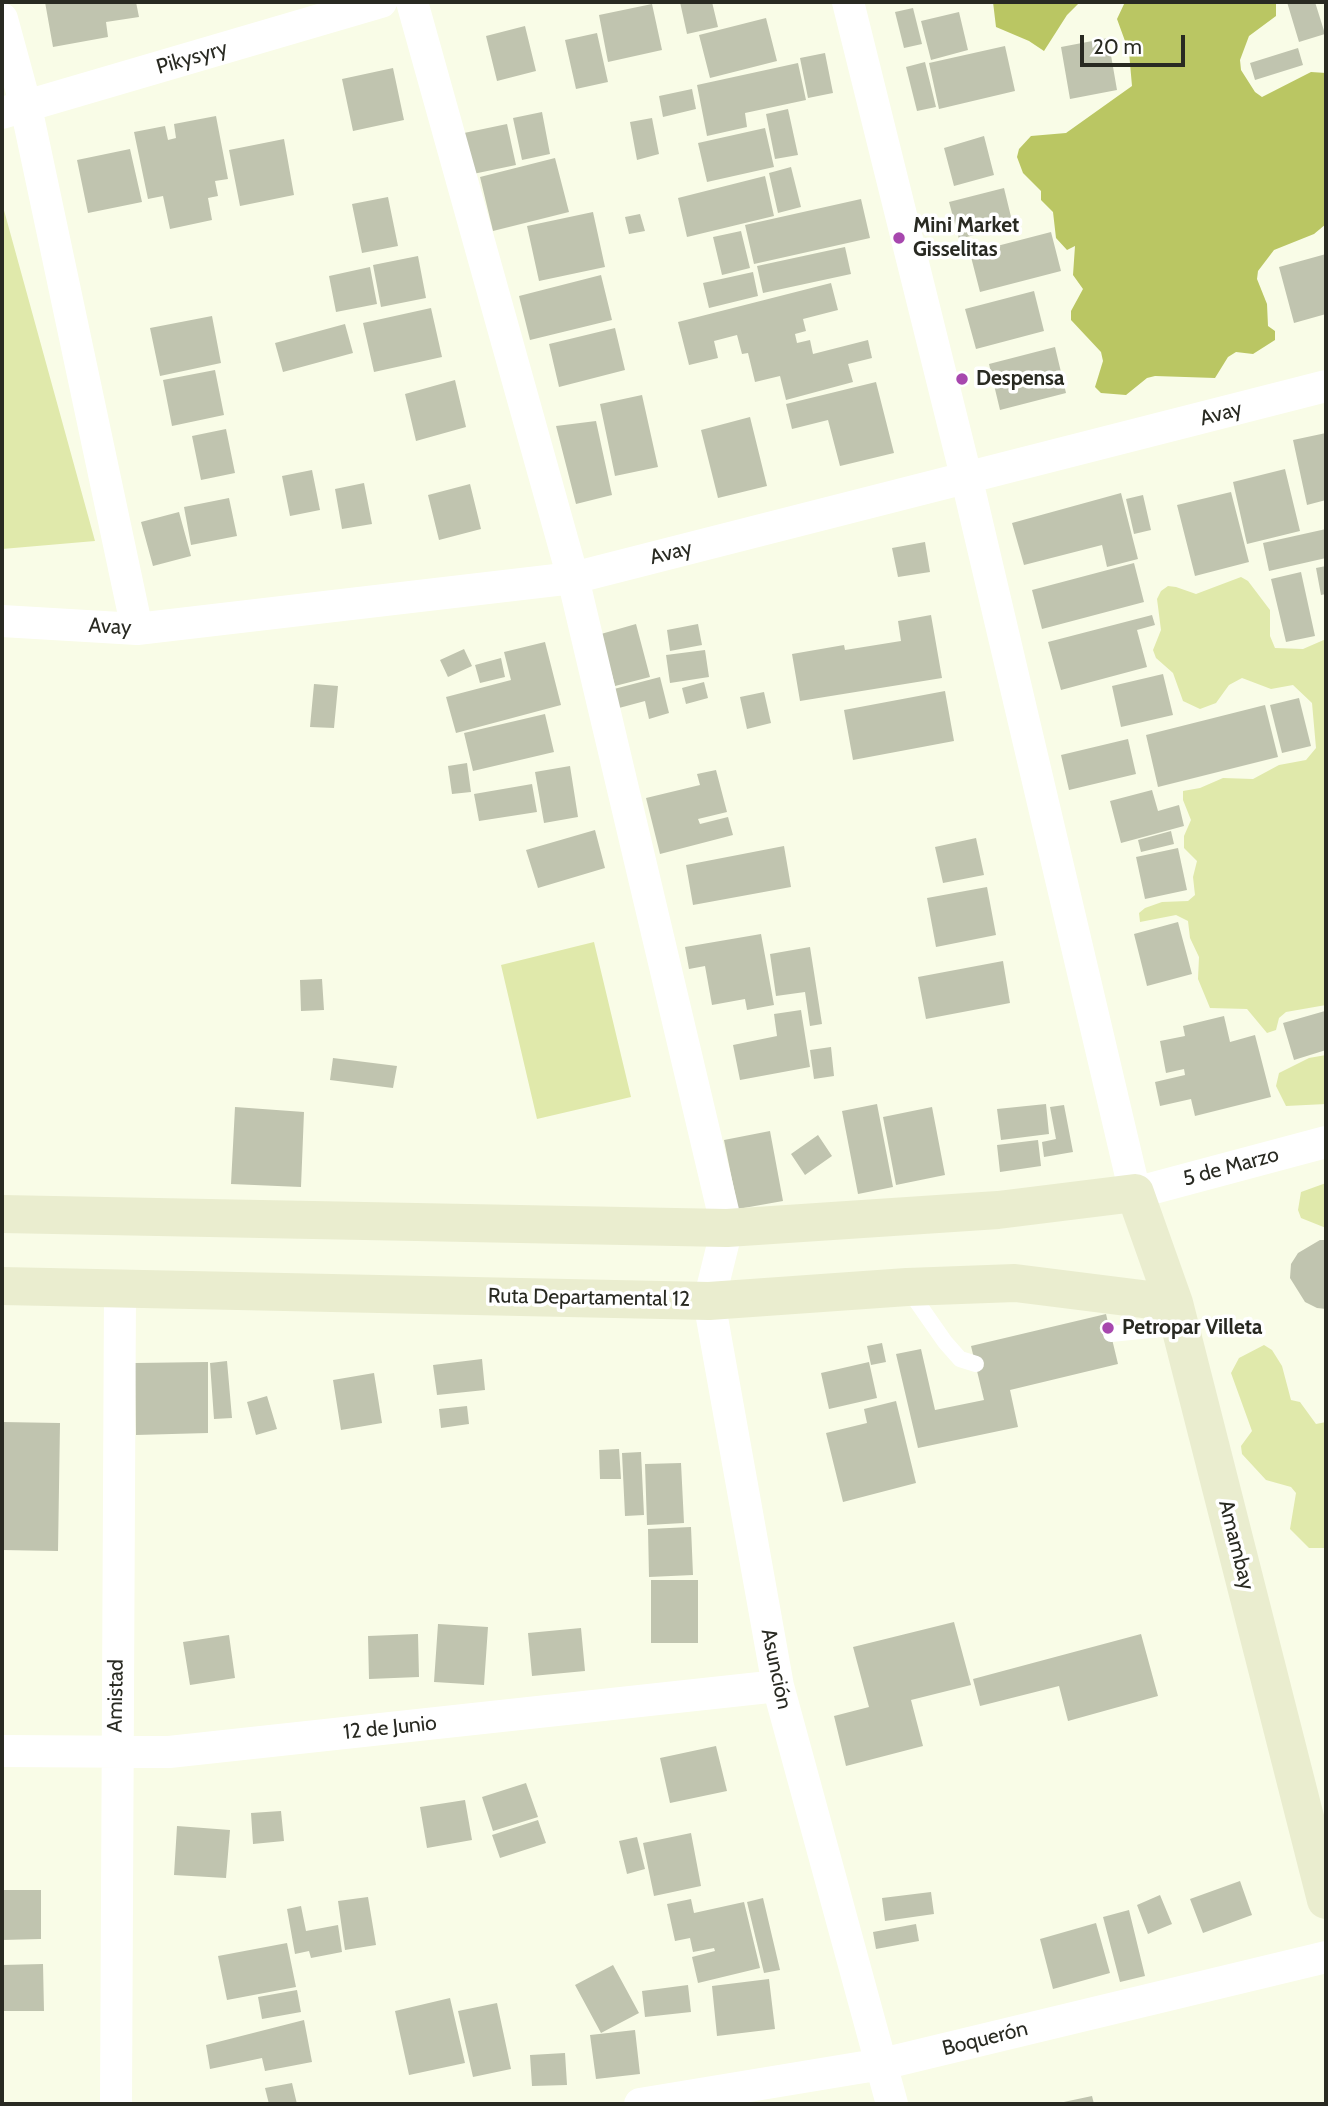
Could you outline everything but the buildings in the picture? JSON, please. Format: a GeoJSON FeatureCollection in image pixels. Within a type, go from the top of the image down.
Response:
{"type":"FeatureCollection","features":[{"type":"Feature","properties":{"kind":"main road"},"geometry":{"type":"LineString","coordinates":[[2,1214],[727,1228],[998,1210],[1135,1193]]}},
{"type":"Feature","properties":{"kind":"main road","name":"Amambay"},"geometry":{"type":"LineString","coordinates":[[1135,1193],[1177,1315],[1326,1900]]}},
{"type":"Feature","properties":{"kind":"main road","name":"Ruta Departamental 12"},"geometry":{"type":"LineString","coordinates":[[2,1286],[709,1301],[907,1287],[1015,1283],[1177,1315]]}},
{"type":"Feature","properties":{"kind":"street","name":"Pikysyry"},"geometry":{"type":"LineString","coordinates":[[14,110],[381,2]]}},
{"type":"Feature","properties":{"kind":"street"},"geometry":{"type":"LineString","coordinates":[[411,2],[573,578],[727,1228]]}},
{"type":"Feature","properties":{"kind":"street"},"geometry":{"type":"LineString","coordinates":[[848,2],[967,480],[1135,1193]]}},
{"type":"Feature","properties":{"kind":"street"},"geometry":{"type":"LineString","coordinates":[[2,19],[14,110],[137,629]]}},
{"type":"Feature","properties":{"kind":"street","name":"Avay"},"geometry":{"type":"LineString","coordinates":[[2,621],[137,629],[573,578],[967,480],[1326,386]]}},
{"type":"Feature","properties":{"kind":"street","name":"5 de Marzo"},"geometry":{"type":"LineString","coordinates":[[1135,1193],[1326,1142]]}},
{"type":"Feature","properties":{"kind":"street","name":"Asunción"},"geometry":{"type":"LineString","coordinates":[[727,1228],[709,1301],[778,1686],[892,2104]]}},
{"type":"Feature","properties":{"kind":"street","name":"Amistad"},"geometry":{"type":"LineString","coordinates":[[116,2104],[115,1752],[120,1287]]}},
{"type":"Feature","properties":{"kind":"street","name":"12 de Junio"},"geometry":{"type":"LineString","coordinates":[[2,1751],[169,1752],[778,1686]]}},
{"type":"Feature","properties":{"kind":"street","name":"Boquerón"},"geometry":{"type":"LineString","coordinates":[[640,2104],[882,2064],[1326,1956]]}},
{"type":"Feature","properties":{"kind":"lane"},"geometry":{"type":"LineString","coordinates":[[907,1287],[944,1342],[960,1359],[976,1364]]}},
{"type":"Feature","properties":{"kind":"lane"},"geometry":{"type":"LineString","coordinates":[[1111,1334],[1177,1315]]}},
{"type":"Feature","properties":{"kind":"green space"},"geometry":{"type":"Polygon","coordinates":[[[993,2],[1080,2],[1067,15],[1044,51],[1029,41],[996,27],[993,2]]]}},
{"type":"Feature","properties":{"kind":"green space"},"geometry":{"type":"Polygon","coordinates":[[[1125,2],[1276,2],[1276,16],[1249,36],[1240,60],[1241,70],[1255,92],[1262,97],[1311,72],[1326,73],[1326,224],[1314,234],[1274,250],[1258,271],[1257,279],[1267,304],[1268,326],[1275,331],[1275,340],[1253,354],[1236,352],[1228,357],[1215,378],[1155,376],[1147,378],[1126,395],[1101,393],[1095,387],[1103,361],[1101,352],[1071,320],[1071,311],[1083,289],[1073,275],[1075,246],[1067,250],[1056,238],[1053,212],[1041,200],[1041,191],[1023,173],[1017,157],[1019,149],[1031,136],[1066,133],[1132,86],[1129,52],[1117,19],[1125,2]]]}},
{"type":"Feature","properties":{"kind":"green space"},"geometry":{"type":"Polygon","coordinates":[[[2,203],[95,541],[2,549],[2,203]]]}},
{"type":"Feature","properties":{"kind":"green space"},"geometry":{"type":"Polygon","coordinates":[[[1241,577],[1248,581],[1270,610],[1270,636],[1275,648],[1303,649],[1326,639],[1326,1005],[1286,1012],[1279,1018],[1276,1030],[1267,1033],[1247,1009],[1210,1008],[1198,979],[1199,957],[1190,938],[1188,921],[1176,915],[1140,922],[1139,913],[1162,902],[1188,901],[1195,895],[1193,877],[1197,861],[1184,848],[1184,836],[1191,820],[1183,800],[1183,791],[1200,788],[1223,778],[1253,779],[1279,765],[1306,760],[1316,748],[1312,703],[1293,685],[1271,689],[1242,678],[1229,685],[1216,703],[1200,709],[1183,701],[1173,673],[1156,658],[1153,650],[1161,630],[1157,599],[1161,591],[1168,586],[1196,594],[1241,577]]]}},
{"type":"Feature","properties":{"kind":"green space"},"geometry":{"type":"Polygon","coordinates":[[[594,942],[631,1097],[537,1119],[501,965],[594,942]]]}},
{"type":"Feature","properties":{"kind":"green space"},"geometry":{"type":"Polygon","coordinates":[[[1326,1055],[1326,1104],[1286,1106],[1276,1086],[1279,1073],[1309,1058],[1326,1055]]]}},
{"type":"Feature","properties":{"kind":"green space"},"geometry":{"type":"Polygon","coordinates":[[[1326,1183],[1326,1228],[1301,1218],[1298,1210],[1301,1192],[1326,1183]]]}},
{"type":"Feature","properties":{"kind":"green space"},"geometry":{"type":"Polygon","coordinates":[[[1264,1345],[1272,1350],[1282,1366],[1291,1400],[1300,1402],[1316,1424],[1326,1422],[1325,1548],[1309,1548],[1290,1529],[1296,1493],[1291,1487],[1266,1480],[1242,1454],[1241,1446],[1252,1431],[1231,1373],[1239,1358],[1264,1345]]]}},
{"type":"Feature","properties":{"kind":"place","name":"Mini Market Gisselitas"},"geometry":{"type":"Point","coordinates":[899,238]}},
{"type":"Feature","properties":{"kind":"place","name":"Despensa"},"geometry":{"type":"Point","coordinates":[962,379]}},
{"type":"Feature","properties":{"kind":"place","name":"Petropar Villeta"},"geometry":{"type":"Point","coordinates":[1108,1328]}}]}
